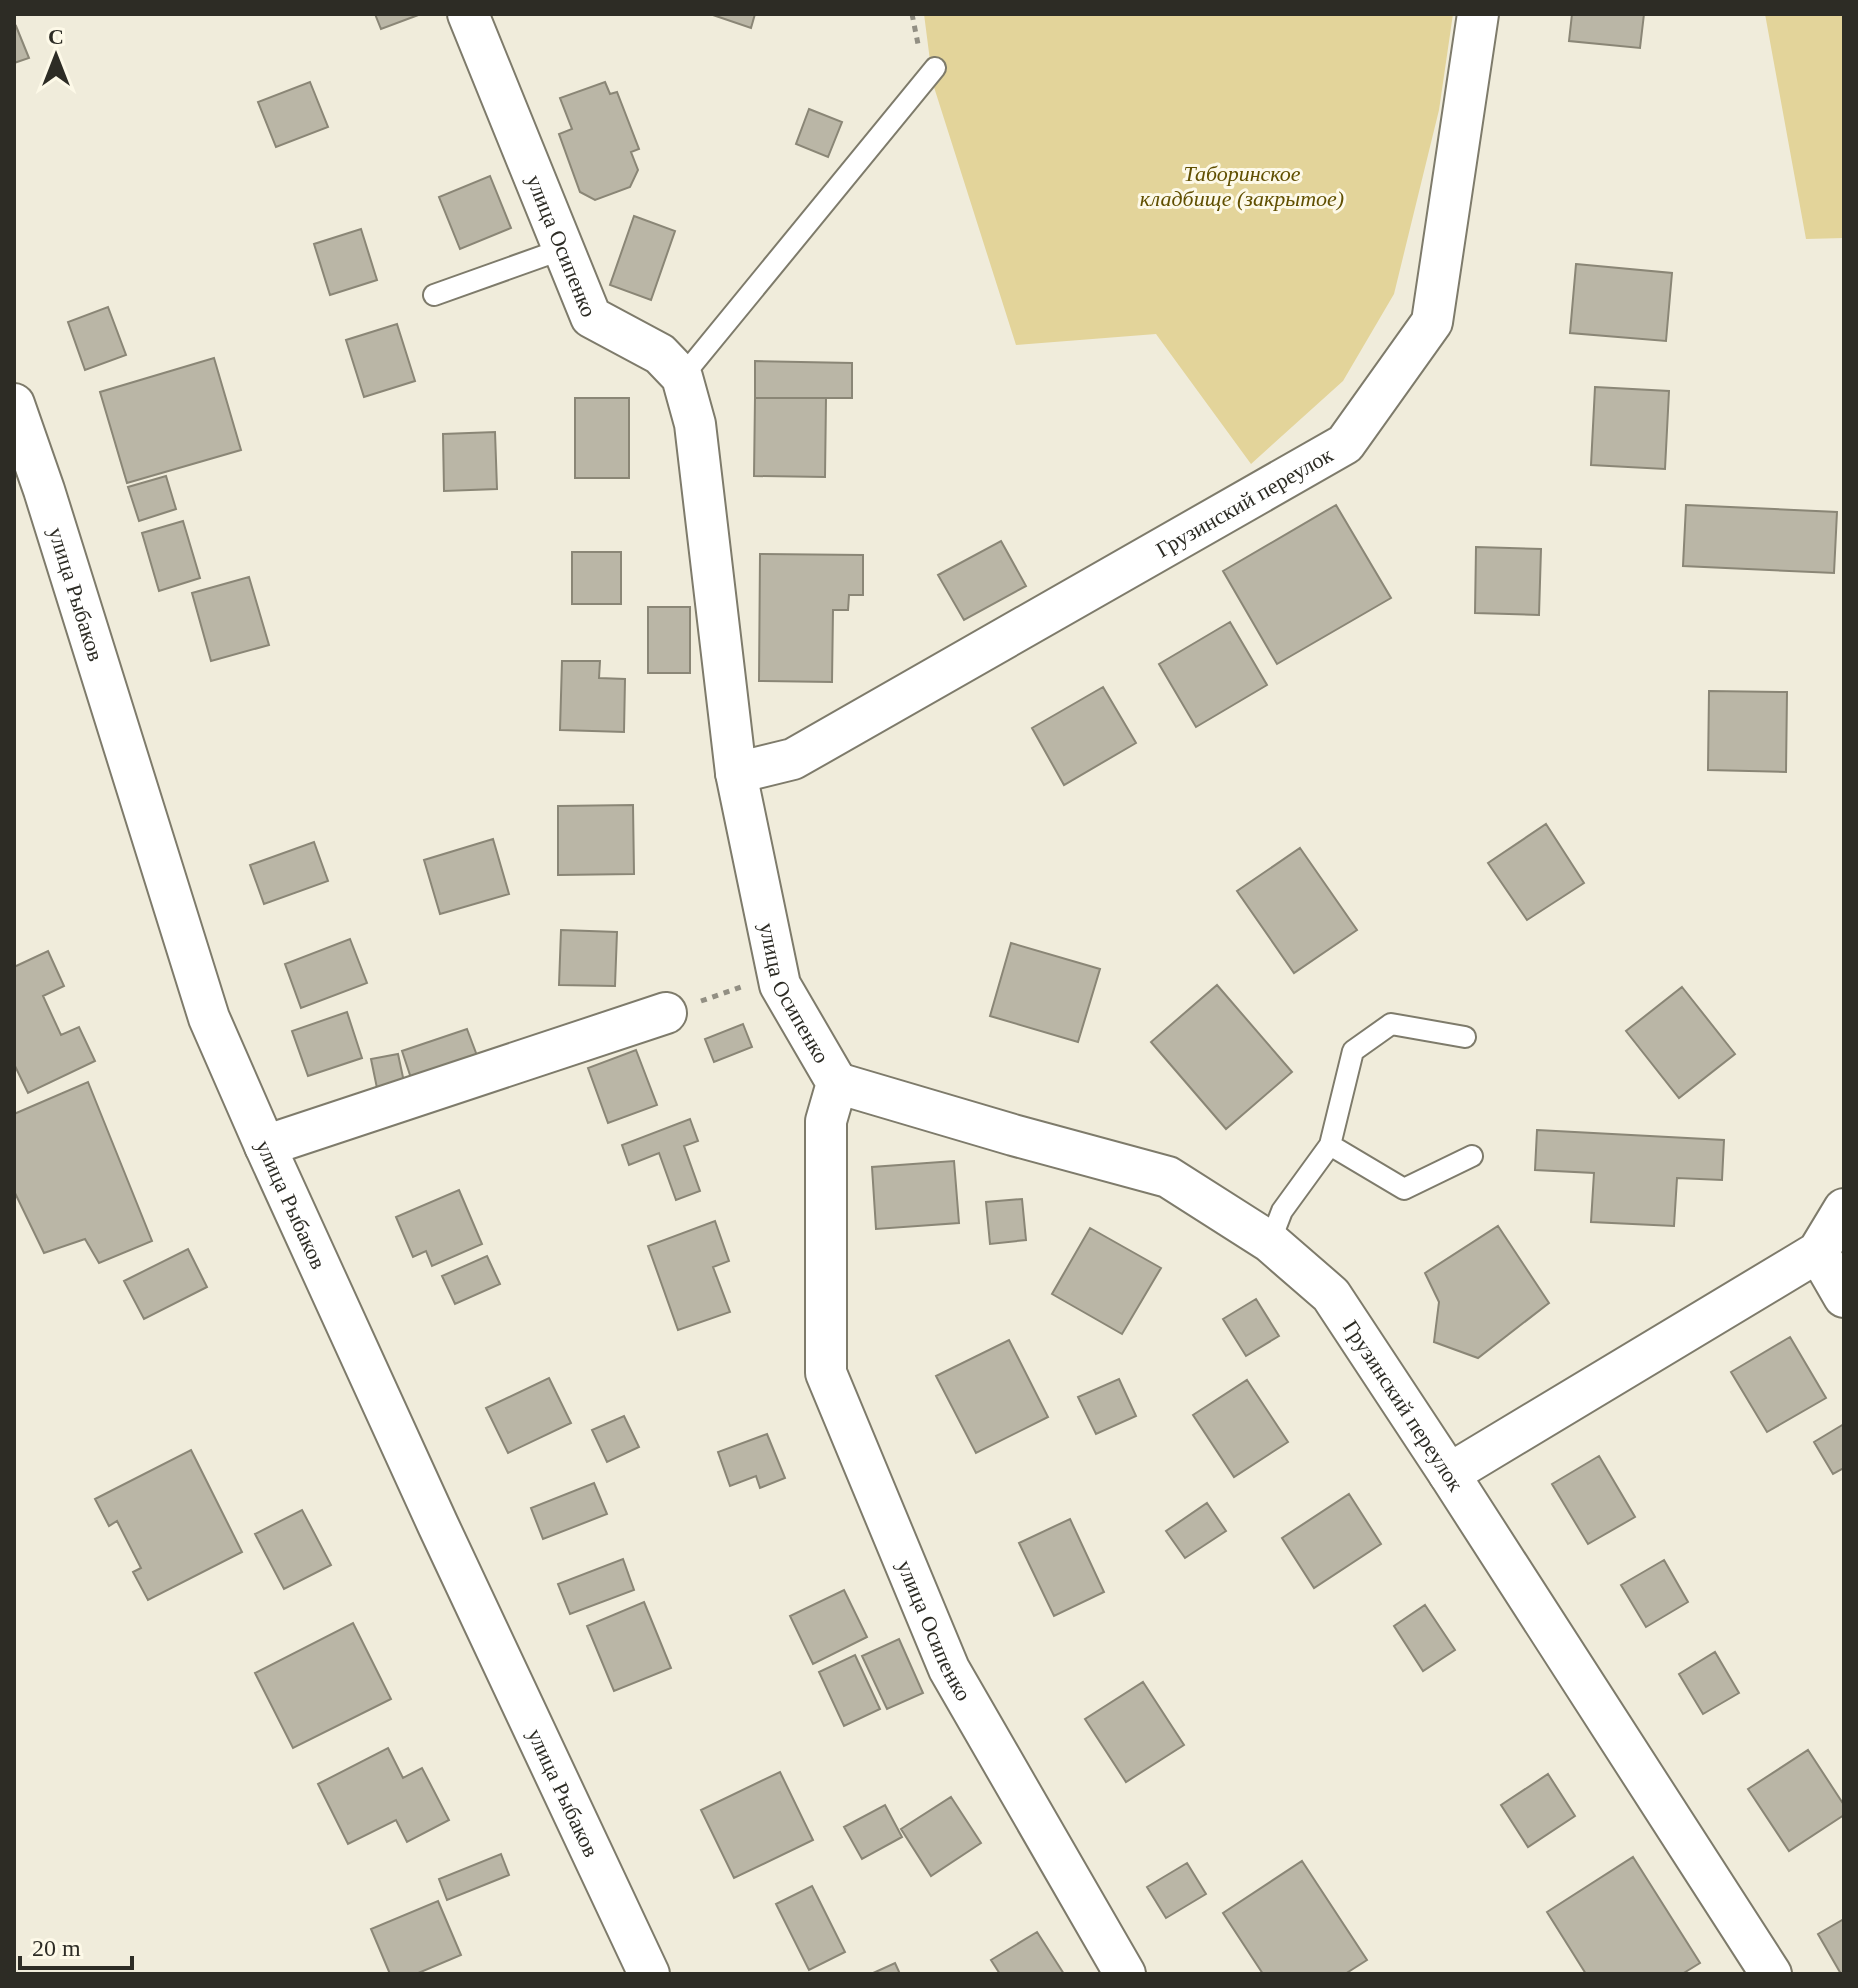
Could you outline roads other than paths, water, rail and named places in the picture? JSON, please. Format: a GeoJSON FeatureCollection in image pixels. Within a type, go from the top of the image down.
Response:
{"type":"FeatureCollection","features":[{"type":"Feature","properties":{"kind":"street","name":"улица Осипенко"},"geometry":{"type":"LineString","coordinates":[[468,14],[591,317],[660,354],[682,377],[695,424],[736,773],[780,985],[837,1083],[826,1121],[826,1373],[949,1669],[1125,1974]]}},
{"type":"Feature","properties":{"kind":"street","name":"Грузинский переулок"},"geometry":{"type":"LineString","coordinates":[[736,773],[793,759],[1345,444],[1432,322],[1478,14]]}},
{"type":"Feature","properties":{"kind":"street","name":"улица Рыбаков"},"geometry":{"type":"LineString","coordinates":[[14,404],[44,490],[209,1018],[438,1525],[649,1974]]}},
{"type":"Feature","properties":{"kind":"street"},"geometry":{"type":"LineString","coordinates":[[265,1146],[666,1013]]}},
{"type":"Feature","properties":{"kind":"street","name":"Грузинский переулок"},"geometry":{"type":"LineString","coordinates":[[837,1083],[1168,1177],[1270,1242],[1331,1295],[1771,1974]]}},
{"type":"Feature","properties":{"kind":"street"},"geometry":{"type":"LineString","coordinates":[[1449,1474],[1818,1252],[1844,1209]]}},
{"type":"Feature","properties":{"kind":"street"},"geometry":{"type":"LineString","coordinates":[[1818,1252],[1844,1297]]}},
{"type":"Feature","properties":{"kind":"lane"},"geometry":{"type":"LineString","coordinates":[[682,377],[935,68]]}},
{"type":"Feature","properties":{"kind":"lane"},"geometry":{"type":"LineString","coordinates":[[434,295],[563,249]]}},
{"type":"Feature","properties":{"kind":"lane"},"geometry":{"type":"LineString","coordinates":[[1270,1242],[1282,1211],[1330,1145],[1353,1051],[1391,1024],[1465,1037]]}},
{"type":"Feature","properties":{"kind":"lane"},"geometry":{"type":"LineString","coordinates":[[1330,1145],[1404,1189],[1472,1156]]}},
{"type":"Feature","properties":{"kind":"park label","name":"Таборинское кладбище (закрытое)"},"geometry":{"type":"Point","coordinates":[1242,186]}}]}
